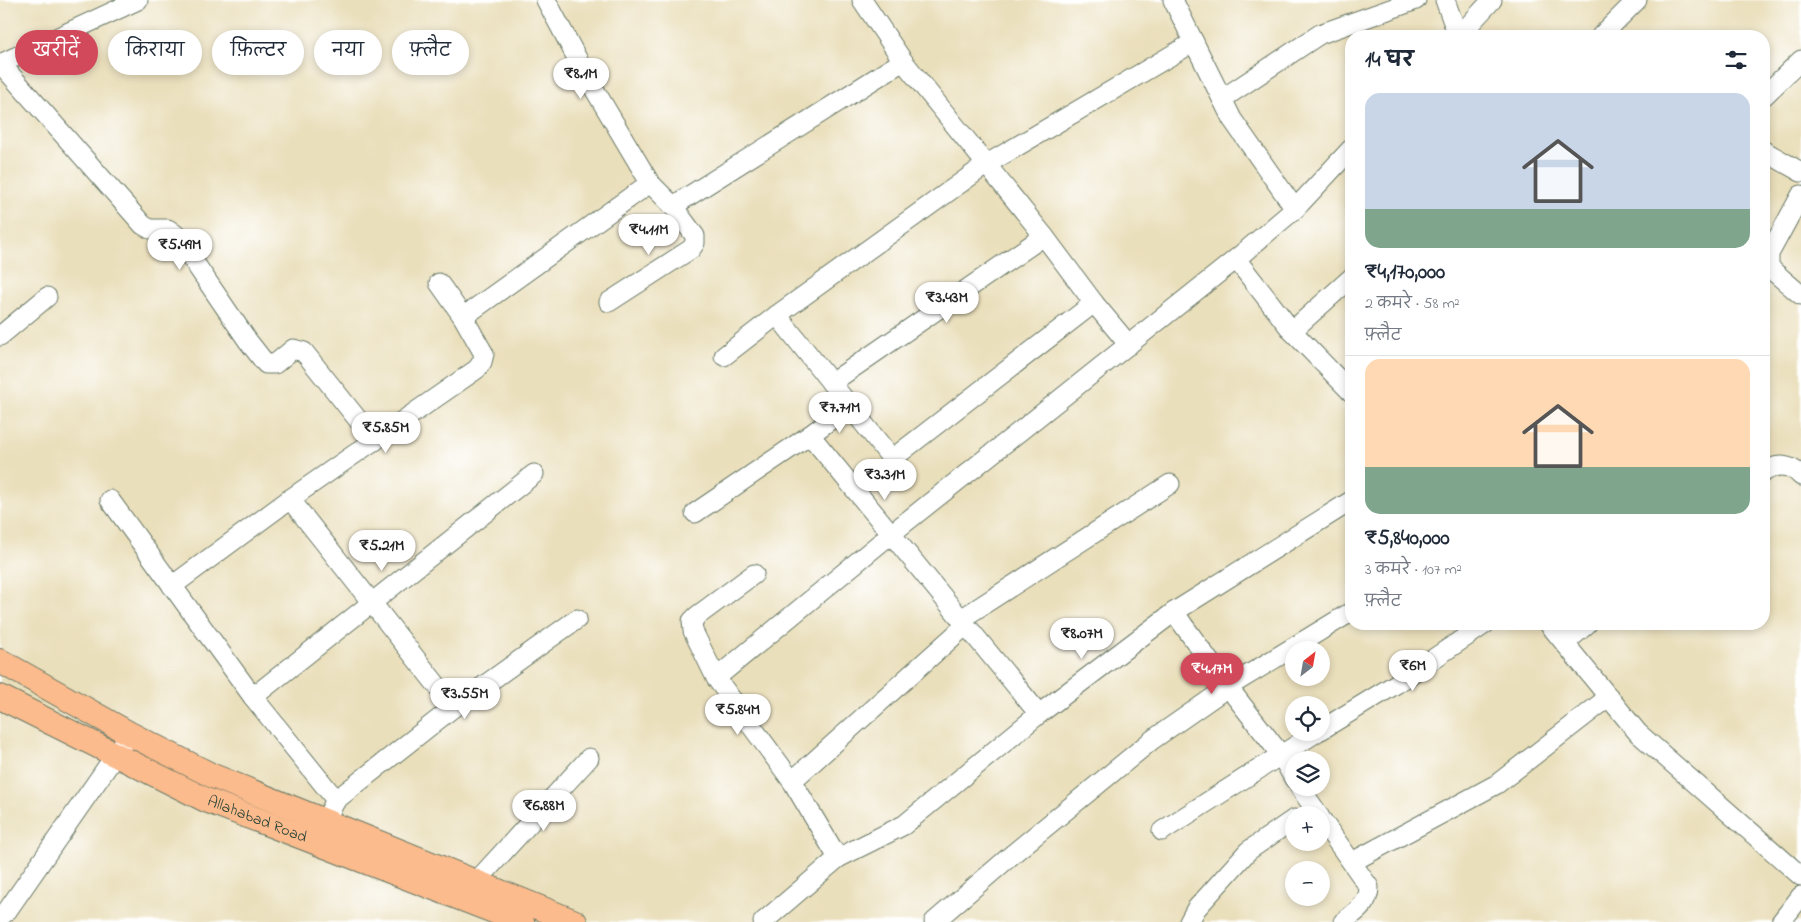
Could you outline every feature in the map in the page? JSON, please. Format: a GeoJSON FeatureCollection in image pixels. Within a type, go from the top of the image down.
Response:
{"type":"FeatureCollection","features":[{"type":"Feature","properties":{"kind":"main road"},"geometry":{"type":"LineString","coordinates":[[2,662],[130,734],[319,832],[474,882],[575,922]]}},
{"type":"Feature","properties":{"kind":"main road","name":"Allahabad Road"},"geometry":{"type":"LineString","coordinates":[[0,697],[206,800],[319,832],[522,922]]}},
{"type":"Feature","properties":{"kind":"street"},"geometry":{"type":"LineString","coordinates":[[138,0],[0,64],[143,225],[150,229],[168,229],[175,234],[248,341],[266,364],[275,364],[293,349],[304,352],[375,441]]}},
{"type":"Feature","properties":{"kind":"street"},"geometry":{"type":"LineString","coordinates":[[546,0],[587,77],[650,183],[673,206],[695,236],[695,243],[692,249],[609,302]]}},
{"type":"Feature","properties":{"kind":"street"},"geometry":{"type":"LineString","coordinates":[[862,0],[903,61],[987,164],[1094,303],[1129,345]]}},
{"type":"Feature","properties":{"kind":"street"},"geometry":{"type":"LineString","coordinates":[[1173,0],[1232,119],[1295,209]]}},
{"type":"Feature","properties":{"kind":"street"},"geometry":{"type":"LineString","coordinates":[[1222,99],[1320,34],[1416,0]]}},
{"type":"Feature","properties":{"kind":"street"},"geometry":{"type":"LineString","coordinates":[[1444,0],[1456,30]]}},
{"type":"Feature","properties":{"kind":"street"},"geometry":{"type":"LineString","coordinates":[[1464,30],[1492,0]]}},
{"type":"Feature","properties":{"kind":"street"},"geometry":{"type":"LineString","coordinates":[[1607,30],[1637,0]]}},
{"type":"Feature","properties":{"kind":"street"},"geometry":{"type":"LineString","coordinates":[[724,356],[776,315],[987,164],[1194,42]]}},
{"type":"Feature","properties":{"kind":"street"},"geometry":{"type":"LineString","coordinates":[[1770,90],[1801,60]]}},
{"type":"Feature","properties":{"kind":"street"},"geometry":{"type":"LineString","coordinates":[[673,206],[903,61]]}},
{"type":"Feature","properties":{"kind":"street"},"geometry":{"type":"LineString","coordinates":[[1770,154],[1801,172]]}},
{"type":"Feature","properties":{"kind":"street"},"geometry":{"type":"LineString","coordinates":[[716,678],[891,534],[1236,260],[1295,209],[1345,160]]}},
{"type":"Feature","properties":{"kind":"street"},"geometry":{"type":"LineString","coordinates":[[463,317],[650,183]]}},
{"type":"Feature","properties":{"kind":"street"},"geometry":{"type":"LineString","coordinates":[[1770,252],[1801,195]]}},
{"type":"Feature","properties":{"kind":"street"},"geometry":{"type":"LineString","coordinates":[[831,383],[1044,236]]}},
{"type":"Feature","properties":{"kind":"street"},"geometry":{"type":"LineString","coordinates":[[1236,260],[1292,331],[1345,386]]}},
{"type":"Feature","properties":{"kind":"street"},"geometry":{"type":"LineString","coordinates":[[1770,267],[1772,271],[1801,295]]}},
{"type":"Feature","properties":{"kind":"street"},"geometry":{"type":"LineString","coordinates":[[172,586],[290,499],[477,370],[484,354],[463,317],[439,283]]}},
{"type":"Feature","properties":{"kind":"street"},"geometry":{"type":"LineString","coordinates":[[1292,331],[1345,283]]}},
{"type":"Feature","properties":{"kind":"street"},"geometry":{"type":"LineString","coordinates":[[0,336],[47,297]]}},
{"type":"Feature","properties":{"kind":"street"},"geometry":{"type":"LineString","coordinates":[[776,315],[892,459],[1094,303]]}},
{"type":"Feature","properties":{"kind":"street"},"geometry":{"type":"LineString","coordinates":[[695,513],[810,435],[849,406]]}},
{"type":"Feature","properties":{"kind":"street"},"geometry":{"type":"LineString","coordinates":[[810,435],[1039,714]]}},
{"type":"Feature","properties":{"kind":"street"},"geometry":{"type":"LineString","coordinates":[[1770,470],[1786,465],[1795,468],[1801,476]]}},
{"type":"Feature","properties":{"kind":"street"},"geometry":{"type":"LineString","coordinates":[[253,697],[534,474]]}},
{"type":"Feature","properties":{"kind":"street"},"geometry":{"type":"LineString","coordinates":[[792,780],[964,622],[1170,484]]}},
{"type":"Feature","properties":{"kind":"street"},"geometry":{"type":"LineString","coordinates":[[290,499],[454,707]]}},
{"type":"Feature","properties":{"kind":"street"},"geometry":{"type":"LineString","coordinates":[[110,500],[253,697],[336,800]]}},
{"type":"Feature","properties":{"kind":"street"},"geometry":{"type":"LineString","coordinates":[[763,922],[838,858],[904,825],[1039,714],[1174,612],[1345,505]]}},
{"type":"Feature","properties":{"kind":"street"},"geometry":{"type":"LineString","coordinates":[[754,574],[697,616],[692,621],[693,631],[716,678],[792,780],[838,858]]}},
{"type":"Feature","properties":{"kind":"street"},"geometry":{"type":"LineString","coordinates":[[1174,612],[1285,762]]}},
{"type":"Feature","properties":{"kind":"street"},"geometry":{"type":"LineString","coordinates":[[934,922],[1014,853],[1152,740],[1228,687],[1345,616]]}},
{"type":"Feature","properties":{"kind":"street"},"geometry":{"type":"LineString","coordinates":[[319,832],[336,800],[454,707],[577,619]]}},
{"type":"Feature","properties":{"kind":"street"},"geometry":{"type":"LineString","coordinates":[[1330,724],[1396,684],[1476,630]]}},
{"type":"Feature","properties":{"kind":"street"},"geometry":{"type":"LineString","coordinates":[[1554,630],[1638,734],[1801,876]]}},
{"type":"Feature","properties":{"kind":"street"},"geometry":{"type":"LineString","coordinates":[[1565,643],[1580,630]]}},
{"type":"Feature","properties":{"kind":"street"},"geometry":{"type":"LineString","coordinates":[[1352,862],[1497,784],[1609,697]]}},
{"type":"Feature","properties":{"kind":"street"},"geometry":{"type":"LineString","coordinates":[[9,917],[130,734]]}},
{"type":"Feature","properties":{"kind":"street"},"geometry":{"type":"LineString","coordinates":[[1162,831],[1303,741]]}},
{"type":"Feature","properties":{"kind":"street"},"geometry":{"type":"LineString","coordinates":[[474,882],[589,758]]}},
{"type":"Feature","properties":{"kind":"street"},"geometry":{"type":"LineString","coordinates":[[1189,922],[1196,908],[1248,852],[1285,825]]}},
{"type":"Feature","properties":{"kind":"street"},"geometry":{"type":"LineString","coordinates":[[1330,834],[1369,887],[1369,896],[1366,902],[1343,922]]}},
{"type":"Feature","properties":{"kind":"street"},"geometry":{"type":"LineString","coordinates":[[1781,922],[1801,896]]}}]}
